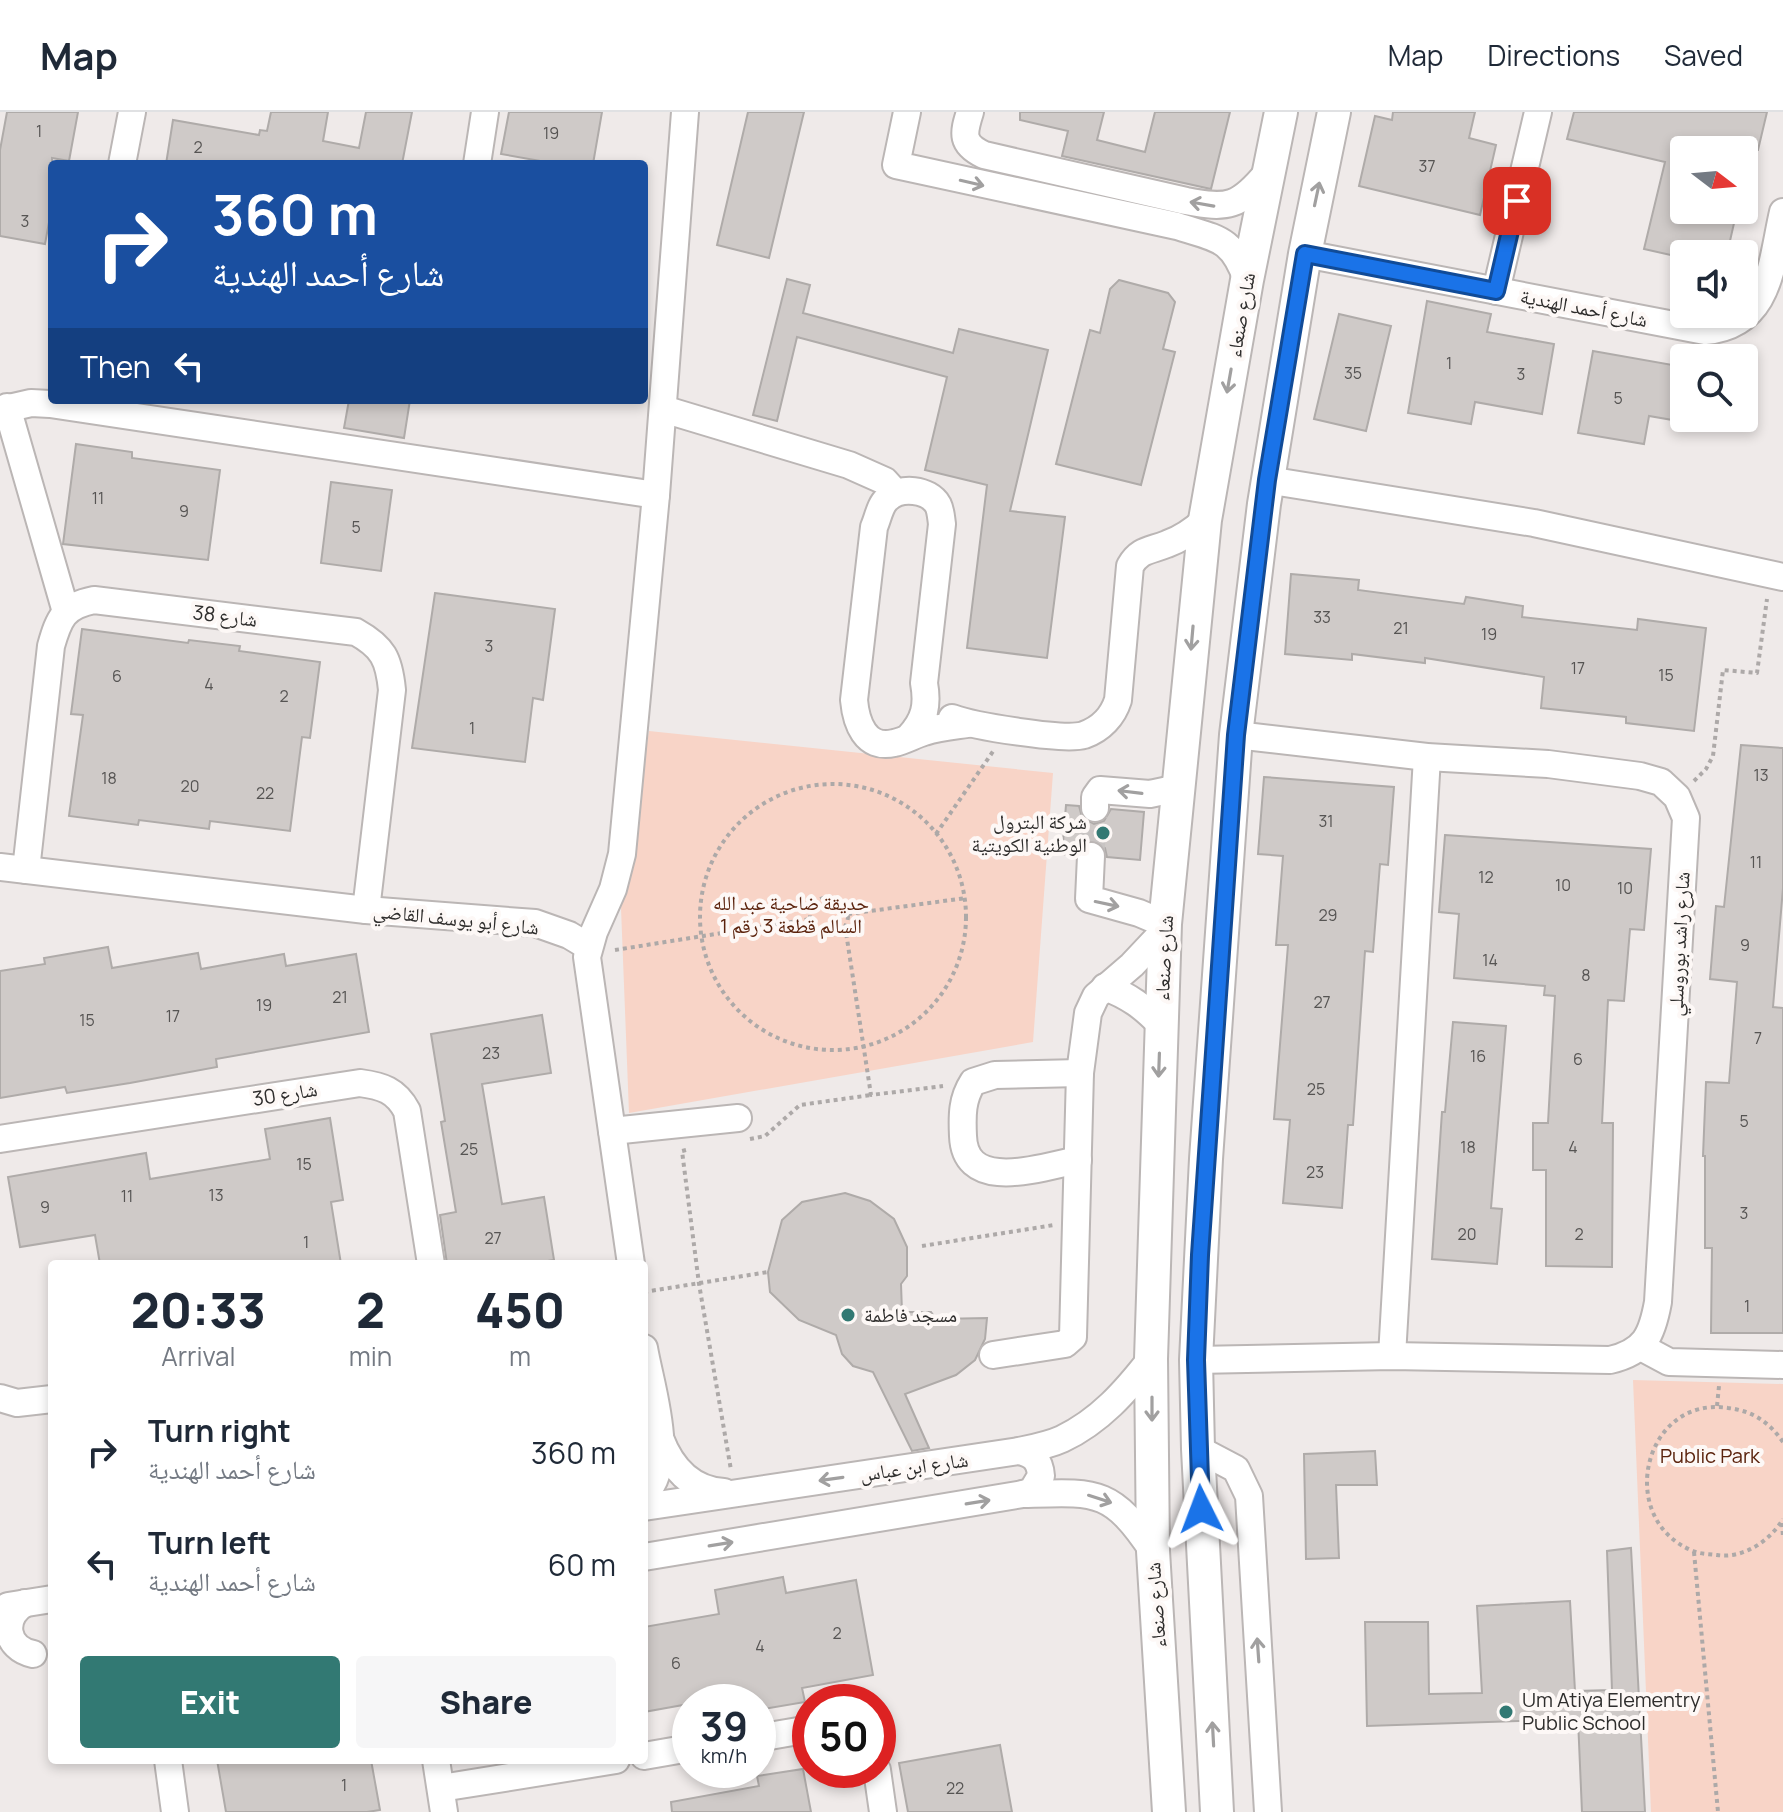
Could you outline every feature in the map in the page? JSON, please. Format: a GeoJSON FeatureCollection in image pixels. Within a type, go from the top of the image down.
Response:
{"type":"FeatureCollection","features":[{"type":"Feature","properties":{"kind":"main road","name":"شارع صنعاء"},"geometry":{"type":"LineString","coordinates":[[1169,1812],[1153,1551],[1151,1359],[1165,927],[1205,520],[1247,280],[1281,112]]}},
{"type":"Feature","properties":{"kind":"main road"},"geometry":{"type":"LineString","coordinates":[[1217,1812],[1196,1360],[1206,1159],[1236,735],[1267,480],[1305,254],[1334,112]]}},
{"type":"Feature","properties":{"kind":"main road"},"geometry":{"type":"LineString","coordinates":[[1156,1164],[1161,1179],[1175,1188],[1190,1186],[1201,1175],[1206,1159]]}},
{"type":"Feature","properties":{"kind":"main road"},"geometry":{"type":"LineString","coordinates":[[1153,1252],[1158,1242],[1167,1235],[1178,1233],[1189,1236],[1197,1244],[1200,1255]]}},
{"type":"Feature","properties":{"kind":"street"},"geometry":{"type":"LineString","coordinates":[[123,160],[132,112]]}},
{"type":"Feature","properties":{"kind":"street"},"geometry":{"type":"LineString","coordinates":[[478,160],[485,112]]}},
{"type":"Feature","properties":{"kind":"street"},"geometry":{"type":"LineString","coordinates":[[630,1260],[587,957],[609,901],[622,854],[656,495],[685,112]]}},
{"type":"Feature","properties":{"kind":"street"},"geometry":{"type":"LineString","coordinates":[[907,112],[896,165],[1177,226],[1215,238],[1231,247],[1247,280]]}},
{"type":"Feature","properties":{"kind":"street"},"geometry":{"type":"LineString","coordinates":[[970,112],[965,137],[970,149],[984,155],[1214,207],[1228,206],[1252,191],[1267,173]]}},
{"type":"Feature","properties":{"kind":"street","name":"شارع أحمد الهندية"},"geometry":{"type":"LineString","coordinates":[[1496,291],[1538,112]]}},
{"type":"Feature","properties":{"kind":"street","name":"شارع أحمد الهندية"},"geometry":{"type":"LineString","coordinates":[[1305,254],[1705,331],[1726,329],[1744,320],[1756,306],[1766,285],[1783,212]]}},
{"type":"Feature","properties":{"kind":"street"},"geometry":{"type":"LineString","coordinates":[[13,869],[51,646],[56,626],[66,612],[3,408],[31,403],[48,404]]}},
{"type":"Feature","properties":{"kind":"street"},"geometry":{"type":"LineString","coordinates":[[50,404],[656,495]]}},
{"type":"Feature","properties":{"kind":"street"},"geometry":{"type":"LineString","coordinates":[[663,409],[849,465],[885,481],[895,492]]}},
{"type":"Feature","properties":{"kind":"street"},"geometry":{"type":"LineString","coordinates":[[1267,480],[1534,523],[1776,576]]}},
{"type":"Feature","properties":{"kind":"street"},"geometry":{"type":"LineString","coordinates":[[909,737],[924,718],[924,683],[942,524],[940,507],[933,499],[909,490],[895,492],[884,501],[874,527],[854,700],[855,719],[862,732],[884,744],[909,737],[943,727],[967,724]]}},
{"type":"Feature","properties":{"kind":"street"},"geometry":{"type":"LineString","coordinates":[[1155,549],[1182,538],[1205,520]]}},
{"type":"Feature","properties":{"kind":"street"},"geometry":{"type":"LineString","coordinates":[[926,694],[934,706],[967,724],[1007,731],[1081,736],[1103,724],[1115,711],[1130,566],[1136,556],[1145,549],[1168,552],[1189,569],[1196,588]]}},
{"type":"Feature","properties":{"kind":"street","name":"شارع 38"},"geometry":{"type":"LineString","coordinates":[[66,612],[76,604],[94,600],[356,632],[373,641],[383,653],[390,670],[392,690],[366,910]]}},
{"type":"Feature","properties":{"kind":"street"},"geometry":{"type":"LineString","coordinates":[[1236,735],[1427,757],[1548,764],[1640,776],[1661,782],[1677,797]]}},
{"type":"Feature","properties":{"kind":"street"},"geometry":{"type":"LineString","coordinates":[[1392,1356],[1427,757]]}},
{"type":"Feature","properties":{"kind":"street"},"geometry":{"type":"LineString","coordinates":[[1095,808],[1095,797],[1100,790],[1150,794],[1178,788]]}},
{"type":"Feature","properties":{"kind":"street","name":"شارع راشد بوروسلي"},"geometry":{"type":"LineString","coordinates":[[1641,1347],[1654,1326],[1658,1302],[1686,818],[1677,797]]}},
{"type":"Feature","properties":{"kind":"street"},"geometry":{"type":"LineString","coordinates":[[993,1355],[1065,1344],[1073,1337],[1080,1073],[1088,1013],[1096,996],[1132,965],[1165,927],[1139,913],[1089,899],[1091,856]]}},
{"type":"Feature","properties":{"kind":"street","name":"شارع أبو يوسف القاضي"},"geometry":{"type":"LineString","coordinates":[[13,869],[366,910],[535,923],[569,935],[589,947]]}},
{"type":"Feature","properties":{"kind":"street"},"geometry":{"type":"LineString","coordinates":[[1105,987],[1126,995],[1146,1008],[1161,1025]]}},
{"type":"Feature","properties":{"kind":"street"},"geometry":{"type":"LineString","coordinates":[[1078,1160],[1018,1171],[983,1170],[972,1162],[963,1144],[962,1121],[964,1097],[973,1082],[995,1075],[1080,1073]]}},
{"type":"Feature","properties":{"kind":"street","name":"شارع 30"},"geometry":{"type":"LineString","coordinates":[[0,1139],[360,1083],[377,1085],[392,1091],[407,1111],[430,1260]]}},
{"type":"Feature","properties":{"kind":"street"},"geometry":{"type":"LineString","coordinates":[[612,1131],[738,1129]]}},
{"type":"Feature","properties":{"kind":"street"},"geometry":{"type":"LineString","coordinates":[[1196,1360],[1392,1356],[1610,1360],[1626,1356],[1641,1347],[1669,1362],[1783,1365]]}},
{"type":"Feature","properties":{"kind":"street","name":"شارع ابن عباس"},"geometry":{"type":"LineString","coordinates":[[648,1506],[1019,1451],[1061,1440],[1099,1417],[1127,1390],[1151,1359]]}},
{"type":"Feature","properties":{"kind":"street"},"geometry":{"type":"LineString","coordinates":[[648,1370],[662,1456],[658,1474],[648,1489]]}},
{"type":"Feature","properties":{"kind":"street"},"geometry":{"type":"LineString","coordinates":[[0,1398],[17,1403],[48,1399]]}},
{"type":"Feature","properties":{"kind":"street"},"geometry":{"type":"LineString","coordinates":[[660,1437],[667,1456],[680,1473],[696,1485],[735,1493]]}},
{"type":"Feature","properties":{"kind":"street"},"geometry":{"type":"LineString","coordinates":[[1198,1449],[1236,1469],[1249,1496],[1268,1812]]}},
{"type":"Feature","properties":{"kind":"street"},"geometry":{"type":"LineString","coordinates":[[1019,1451],[1036,1458],[1041,1466],[1038,1484],[1023,1494]]}},
{"type":"Feature","properties":{"kind":"street"},"geometry":{"type":"LineString","coordinates":[[648,1556],[1023,1494],[1081,1494],[1109,1500],[1133,1522],[1153,1551]]}},
{"type":"Feature","properties":{"kind":"street"},"geometry":{"type":"LineString","coordinates":[[12,1605],[48,1600]]}},
{"type":"Feature","properties":{"kind":"street"},"geometry":{"type":"LineString","coordinates":[[12,1605],[16,1608],[10,1617],[9,1637],[15,1646],[43,1653]]}},
{"type":"Feature","properties":{"kind":"street"},"geometry":{"type":"LineString","coordinates":[[0,1659],[43,1653]]}},
{"type":"Feature","properties":{"kind":"street"},"geometry":{"type":"LineString","coordinates":[[648,1755],[672,1751]]}},
{"type":"Feature","properties":{"kind":"street"},"geometry":{"type":"LineString","coordinates":[[169,1764],[175,1812]]}},
{"type":"Feature","properties":{"kind":"street"},"geometry":{"type":"LineString","coordinates":[[437,1764],[443,1800],[599,1764]]}},
{"type":"Feature","properties":{"kind":"street"},"geometry":{"type":"LineString","coordinates":[[880,1788],[883,1812]]}},
{"type":"Feature","properties":{"kind":"path"},"geometry":{"type":"LineString","coordinates":[[1677,797],[1706,769],[1713,756],[1723,670],[1757,673],[1776,576]]}},
{"type":"Feature","properties":{"kind":"path"},"geometry":{"type":"LineString","coordinates":[[936,834],[1007,731]]}},
{"type":"Feature","properties":{"kind":"path"},"geometry":{"type":"LineString","coordinates":[[838,782],[884,792],[923,817],[936,834],[952,854],[966,898],[964,945],[947,988],[915,1023],[874,1045],[828,1051],[782,1042],[743,1017],[714,980],[700,935],[702,889],[719,845],[751,810],[792,788],[838,782]]}},
{"type":"Feature","properties":{"kind":"path"},"geometry":{"type":"LineString","coordinates":[[845,926],[837,934],[825,935],[815,930],[810,919],[812,907],[821,899],[832,897],[843,903],[848,914],[845,926],[871,1095]]}},
{"type":"Feature","properties":{"kind":"path"},"geometry":{"type":"LineString","coordinates":[[848,914],[966,898]]}},
{"type":"Feature","properties":{"kind":"path"},"geometry":{"type":"LineString","coordinates":[[589,947],[598,953],[810,919]]}},
{"type":"Feature","properties":{"kind":"path"},"geometry":{"type":"LineString","coordinates":[[738,1129],[765,1136],[800,1105],[973,1082]]}},
{"type":"Feature","properties":{"kind":"path"},"geometry":{"type":"LineString","coordinates":[[696,1148],[682,1151],[699,1284],[735,1493]]}},
{"type":"Feature","properties":{"kind":"path"},"geometry":{"type":"LineString","coordinates":[[922,1246],[1076,1221]]}},
{"type":"Feature","properties":{"kind":"path"},"geometry":{"type":"LineString","coordinates":[[648,1291],[768,1272]]}},
{"type":"Feature","properties":{"kind":"path"},"geometry":{"type":"LineString","coordinates":[[1782,1520],[1775,1532],[1751,1550],[1723,1556],[1694,1552],[1669,1537],[1652,1513],[1645,1484],[1650,1455],[1665,1430],[1689,1413],[1717,1406],[1746,1410],[1771,1426],[1783,1442]]}},
{"type":"Feature","properties":{"kind":"path"},"geometry":{"type":"LineString","coordinates":[[1782,1520],[1783,1537]]}},
{"type":"Feature","properties":{"kind":"path"},"geometry":{"type":"LineString","coordinates":[[1694,1552],[1718,1812]]}},
{"type":"Feature","properties":{"kind":"green space","name":"حديقة ضاحية عبد الله السالم قطعة 3 رقم 1"},"geometry":{"type":"Polygon","coordinates":[[[649,731],[1053,773],[1033,1042],[629,1113],[621,908],[649,731]]]}},
{"type":"Feature","properties":{"kind":"green space","name":"Public Park"},"geometry":{"type":"Polygon","coordinates":[[[1633,1380],[1783,1384],[1783,1812],[1651,1812],[1633,1380]]]}},
{"type":"Feature","properties":{"kind":"building"},"geometry":{"type":"Polygon","coordinates":[[[7,112],[78,112],[69,160],[48,160],[48,228],[45,244],[0,236],[0,150],[7,112]]]}},
{"type":"Feature","properties":{"kind":"building"},"geometry":{"type":"Polygon","coordinates":[[[271,112],[328,112],[323,141],[359,148],[366,112],[412,112],[403,160],[167,160],[173,120],[259,135],[260,130],[267,131],[271,112]]]}},
{"type":"Feature","properties":{"kind":"building"},"geometry":{"type":"Polygon","coordinates":[[[509,112],[602,112],[594,160],[535,160],[501,154],[509,112]]]}},
{"type":"Feature","properties":{"kind":"building"},"geometry":{"type":"Polygon","coordinates":[[[748,112],[804,112],[769,258],[717,245],[748,112]]]}},
{"type":"Feature","properties":{"kind":"building"},"geometry":{"type":"Polygon","coordinates":[[[1020,112],[1104,112],[1097,140],[1145,152],[1155,112],[1230,112],[1211,189],[1062,156],[1068,131],[1020,120],[1020,112]]]}},
{"type":"Feature","properties":{"kind":"building"},"geometry":{"type":"Polygon","coordinates":[[[1393,112],[1475,112],[1469,138],[1496,145],[1480,215],[1359,186],[1375,116],[1392,120],[1393,112]]]}},
{"type":"Feature","properties":{"kind":"building"},"geometry":{"type":"Polygon","coordinates":[[[1574,112],[1767,112],[1758,150],[1758,136],[1670,136],[1670,224],[1734,224],[1730,240],[1670,240],[1670,255],[1644,249],[1665,162],[1567,139],[1574,112]]]}},
{"type":"Feature","properties":{"kind":"building"},"geometry":{"type":"Polygon","coordinates":[[[787,279],[810,285],[803,313],[953,353],[959,329],[1048,350],[1010,511],[1065,517],[1047,658],[967,648],[987,485],[925,470],[947,377],[797,337],[777,421],[753,415],[787,279]]]}},
{"type":"Feature","properties":{"kind":"building"},"geometry":{"type":"Polygon","coordinates":[[[1119,280],[1168,293],[1175,302],[1163,349],[1175,352],[1141,485],[1056,464],[1090,330],[1100,333],[1110,289],[1119,280]]]}},
{"type":"Feature","properties":{"kind":"building"},"geometry":{"type":"Polygon","coordinates":[[[1427,301],[1491,314],[1487,332],[1554,344],[1542,414],[1475,402],[1471,424],[1408,413],[1427,301]]]}},
{"type":"Feature","properties":{"kind":"building"},"geometry":{"type":"Polygon","coordinates":[[[1339,314],[1391,326],[1366,431],[1314,419],[1339,314]]]}},
{"type":"Feature","properties":{"kind":"building"},"geometry":{"type":"Polygon","coordinates":[[[1593,351],[1670,365],[1670,420],[1649,416],[1644,444],[1578,433],[1593,351]]]}},
{"type":"Feature","properties":{"kind":"building"},"geometry":{"type":"Polygon","coordinates":[[[348,404],[409,404],[404,438],[344,428],[348,404]]]}},
{"type":"Feature","properties":{"kind":"building"},"geometry":{"type":"Polygon","coordinates":[[[76,444],[132,452],[132,458],[220,470],[208,560],[63,544],[76,444]]]}},
{"type":"Feature","properties":{"kind":"building"},"geometry":{"type":"Polygon","coordinates":[[[331,482],[392,490],[381,571],[321,563],[331,482]]]}},
{"type":"Feature","properties":{"kind":"building"},"geometry":{"type":"Polygon","coordinates":[[[1291,574],[1359,580],[1358,590],[1464,604],[1466,597],[1523,606],[1522,617],[1637,630],[1638,619],[1706,628],[1694,731],[1626,723],[1626,717],[1541,708],[1544,677],[1425,658],[1425,663],[1352,654],[1352,660],[1285,654],[1291,574]]]}},
{"type":"Feature","properties":{"kind":"building"},"geometry":{"type":"Polygon","coordinates":[[[435,593],[555,609],[543,700],[533,698],[525,762],[412,748],[435,593]]]}},
{"type":"Feature","properties":{"kind":"building"},"geometry":{"type":"Polygon","coordinates":[[[82,629],[188,643],[189,640],[240,646],[239,651],[320,662],[310,738],[302,737],[290,831],[210,821],[209,829],[139,820],[138,825],[69,816],[83,715],[71,714],[82,629]]]}},
{"type":"Feature","properties":{"kind":"building"},"geometry":{"type":"Polygon","coordinates":[[[1741,745],[1783,748],[1783,888],[1773,1007],[1783,1008],[1783,1333],[1711,1333],[1712,1248],[1705,1248],[1703,1156],[1706,1082],[1729,1083],[1737,982],[1710,979],[1716,906],[1724,907],[1741,745]]]}},
{"type":"Feature","properties":{"kind":"building"},"geometry":{"type":"Polygon","coordinates":[[[1264,777],[1394,787],[1388,865],[1380,864],[1373,952],[1365,951],[1353,1125],[1348,1125],[1342,1208],[1283,1203],[1290,1120],[1274,1119],[1288,945],[1276,945],[1283,856],[1258,854],[1264,777]]]}},
{"type":"Feature","properties":{"kind":"building","name":"شركة البترول الوطنية الكويتية"},"geometry":{"type":"Polygon","coordinates":[[[1066,805],[1079,806],[1082,817],[1094,824],[1104,821],[1111,809],[1144,812],[1140,860],[1107,857],[1105,848],[1093,840],[1083,842],[1075,855],[1062,854],[1066,805]]]}},
{"type":"Feature","properties":{"kind":"building"},"geometry":{"type":"Polygon","coordinates":[[[1445,835],[1651,849],[1644,930],[1630,929],[1624,1001],[1608,1000],[1602,1123],[1613,1123],[1612,1267],[1546,1266],[1546,1170],[1533,1170],[1533,1123],[1548,1123],[1555,996],[1544,995],[1545,986],[1454,978],[1459,914],[1439,912],[1445,835]]]}},
{"type":"Feature","properties":{"kind":"building"},"geometry":{"type":"Polygon","coordinates":[[[108,947],[112,968],[198,953],[201,969],[284,954],[286,966],[356,954],[369,1032],[216,1059],[217,1067],[130,1083],[67,1093],[65,1087],[0,1098],[0,971],[45,964],[44,958],[108,947]]]}},
{"type":"Feature","properties":{"kind":"building"},"geometry":{"type":"Polygon","coordinates":[[[542,1015],[551,1073],[482,1084],[502,1204],[544,1197],[554,1260],[446,1260],[440,1215],[456,1212],[431,1034],[542,1015]]]}},
{"type":"Feature","properties":{"kind":"building"},"geometry":{"type":"Polygon","coordinates":[[[1453,1022],[1506,1026],[1491,1208],[1502,1209],[1497,1264],[1432,1259],[1442,1112],[1445,1112],[1453,1022]]]}},
{"type":"Feature","properties":{"kind":"building"},"geometry":{"type":"Polygon","coordinates":[[[330,1118],[343,1200],[331,1202],[340,1260],[99,1260],[95,1235],[20,1247],[8,1177],[146,1153],[150,1179],[270,1159],[265,1129],[330,1118]]]}},
{"type":"Feature","properties":{"kind":"building","name":"مسجد فاطمة"},"geometry":{"type":"Polygon","coordinates":[[[845,1193],[870,1201],[894,1219],[907,1247],[907,1276],[901,1284],[902,1312],[931,1312],[936,1319],[987,1318],[985,1339],[975,1360],[956,1375],[905,1394],[929,1448],[912,1451],[873,1372],[853,1366],[842,1354],[836,1335],[799,1320],[770,1292],[768,1272],[782,1220],[802,1202],[845,1193]]]}},
{"type":"Feature","properties":{"kind":"building"},"geometry":{"type":"Polygon","coordinates":[[[1375,1451],[1377,1485],[1336,1485],[1339,1558],[1306,1559],[1304,1454],[1375,1451]]]}},
{"type":"Feature","properties":{"kind":"building"},"geometry":{"type":"Polygon","coordinates":[[[1631,1548],[1645,1812],[1582,1812],[1578,1719],[1367,1726],[1365,1622],[1428,1622],[1429,1694],[1482,1693],[1477,1606],[1570,1601],[1575,1691],[1612,1690],[1607,1551],[1631,1548]]]}},
{"type":"Feature","properties":{"kind":"building"},"geometry":{"type":"Polygon","coordinates":[[[783,1577],[786,1593],[856,1580],[873,1675],[824,1684],[792,1684],[792,1704],[776,1707],[776,1684],[672,1684],[672,1707],[648,1711],[648,1626],[719,1614],[715,1590],[783,1577]]]}},
{"type":"Feature","properties":{"kind":"building"},"geometry":{"type":"Polygon","coordinates":[[[1000,1745],[1012,1812],[908,1812],[899,1763],[1000,1745]]]}},
{"type":"Feature","properties":{"kind":"building"},"geometry":{"type":"Polygon","coordinates":[[[218,1764],[372,1764],[380,1810],[367,1812],[226,1812],[218,1764]]]}},
{"type":"Feature","properties":{"kind":"building"},"geometry":{"type":"Polygon","coordinates":[[[792,1771],[792,1788],[807,1788],[811,1812],[672,1812],[671,1802],[748,1788],[776,1788],[776,1773],[792,1771]]]}},
{"type":"Feature","properties":{"kind":"tunnel"},"geometry":{"type":"LineString","coordinates":[[1091,856],[1095,808]]}},
{"type":"Feature","properties":{"kind":"place","name":"شركة البترول الوطنية الكويتية"},"geometry":{"type":"Point","coordinates":[1103,833]}},
{"type":"Feature","properties":{"kind":"place","name":"مسجد فاطمة"},"geometry":{"type":"Point","coordinates":[848,1315]}},
{"type":"Feature","properties":{"kind":"place","name":"Um Atiya Elementry Public School"},"geometry":{"type":"Point","coordinates":[1506,1712]}},
{"type":"Feature","properties":{"kind":"route"},"geometry":{"type":"LineString","coordinates":[[1201,1509],[1196,1360],[1200,1255],[1236,735],[1267,480],[1305,254],[1496,291],[1517,201]]}}]}
